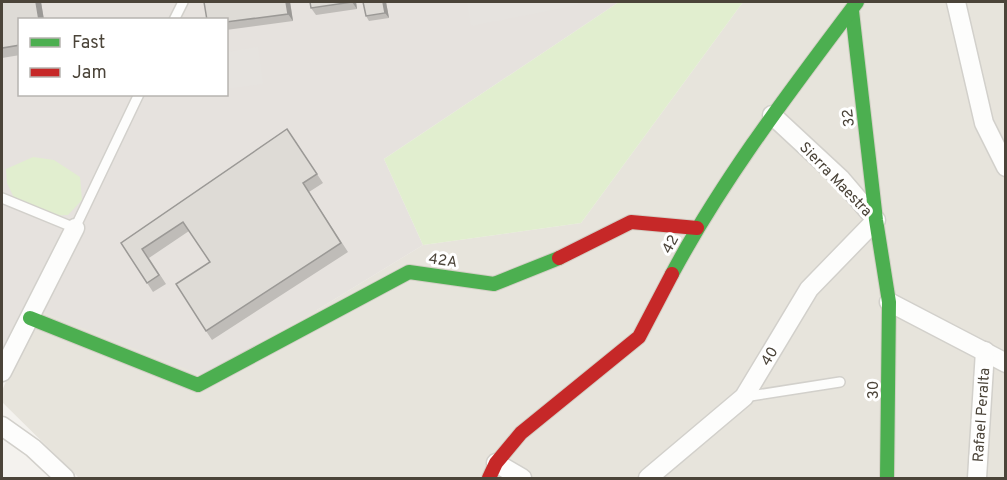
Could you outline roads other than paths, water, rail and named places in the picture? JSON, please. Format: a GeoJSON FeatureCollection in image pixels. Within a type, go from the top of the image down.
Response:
{"type":"FeatureCollection","features":[{"type":"Feature","properties":{"kind":"street"},"geometry":{"type":"LineString","coordinates":[[956,2],[984,123],[1005,166]]}},
{"type":"Feature","properties":{"kind":"street","name":"42"},"geometry":{"type":"LineString","coordinates":[[493,471],[521,433],[639,337],[697,228],[772,115],[854,6]]}},
{"type":"Feature","properties":{"kind":"street","name":"32"},"geometry":{"type":"LineString","coordinates":[[854,6],[876,220]]}},
{"type":"Feature","properties":{"kind":"street","name":"Sierra Maestra"},"geometry":{"type":"LineString","coordinates":[[772,115],[841,179],[876,220],[889,302]]}},
{"type":"Feature","properties":{"kind":"street","name":"40"},"geometry":{"type":"LineString","coordinates":[[648,478],[744,397],[809,289],[876,220]]}},
{"type":"Feature","properties":{"kind":"street","name":"42A"},"geometry":{"type":"LineString","coordinates":[[30,318],[198,385],[409,272],[494,284],[548,264],[632,222],[697,228]]}},
{"type":"Feature","properties":{"kind":"street"},"geometry":{"type":"LineString","coordinates":[[2,372],[75,228]]}},
{"type":"Feature","properties":{"kind":"street"},"geometry":{"type":"LineString","coordinates":[[889,302],[1005,363]]}},
{"type":"Feature","properties":{"kind":"street","name":"30"},"geometry":{"type":"LineString","coordinates":[[887,478],[889,302]]}},
{"type":"Feature","properties":{"kind":"street","name":"Rafael Peralta"},"geometry":{"type":"LineString","coordinates":[[977,478],[985,351]]}},
{"type":"Feature","properties":{"kind":"street"},"geometry":{"type":"LineString","coordinates":[[2,426],[33,448],[65,478]]}},
{"type":"Feature","properties":{"kind":"street"},"geometry":{"type":"LineString","coordinates":[[493,471],[522,478]]}},
{"type":"Feature","properties":{"kind":"lane"},"geometry":{"type":"LineString","coordinates":[[175,18],[183,2]]}},
{"type":"Feature","properties":{"kind":"lane"},"geometry":{"type":"LineString","coordinates":[[2,198],[75,228],[138,96]]}},
{"type":"Feature","properties":{"kind":"lane"},"geometry":{"type":"LineString","coordinates":[[744,397],[840,382]]}}]}
